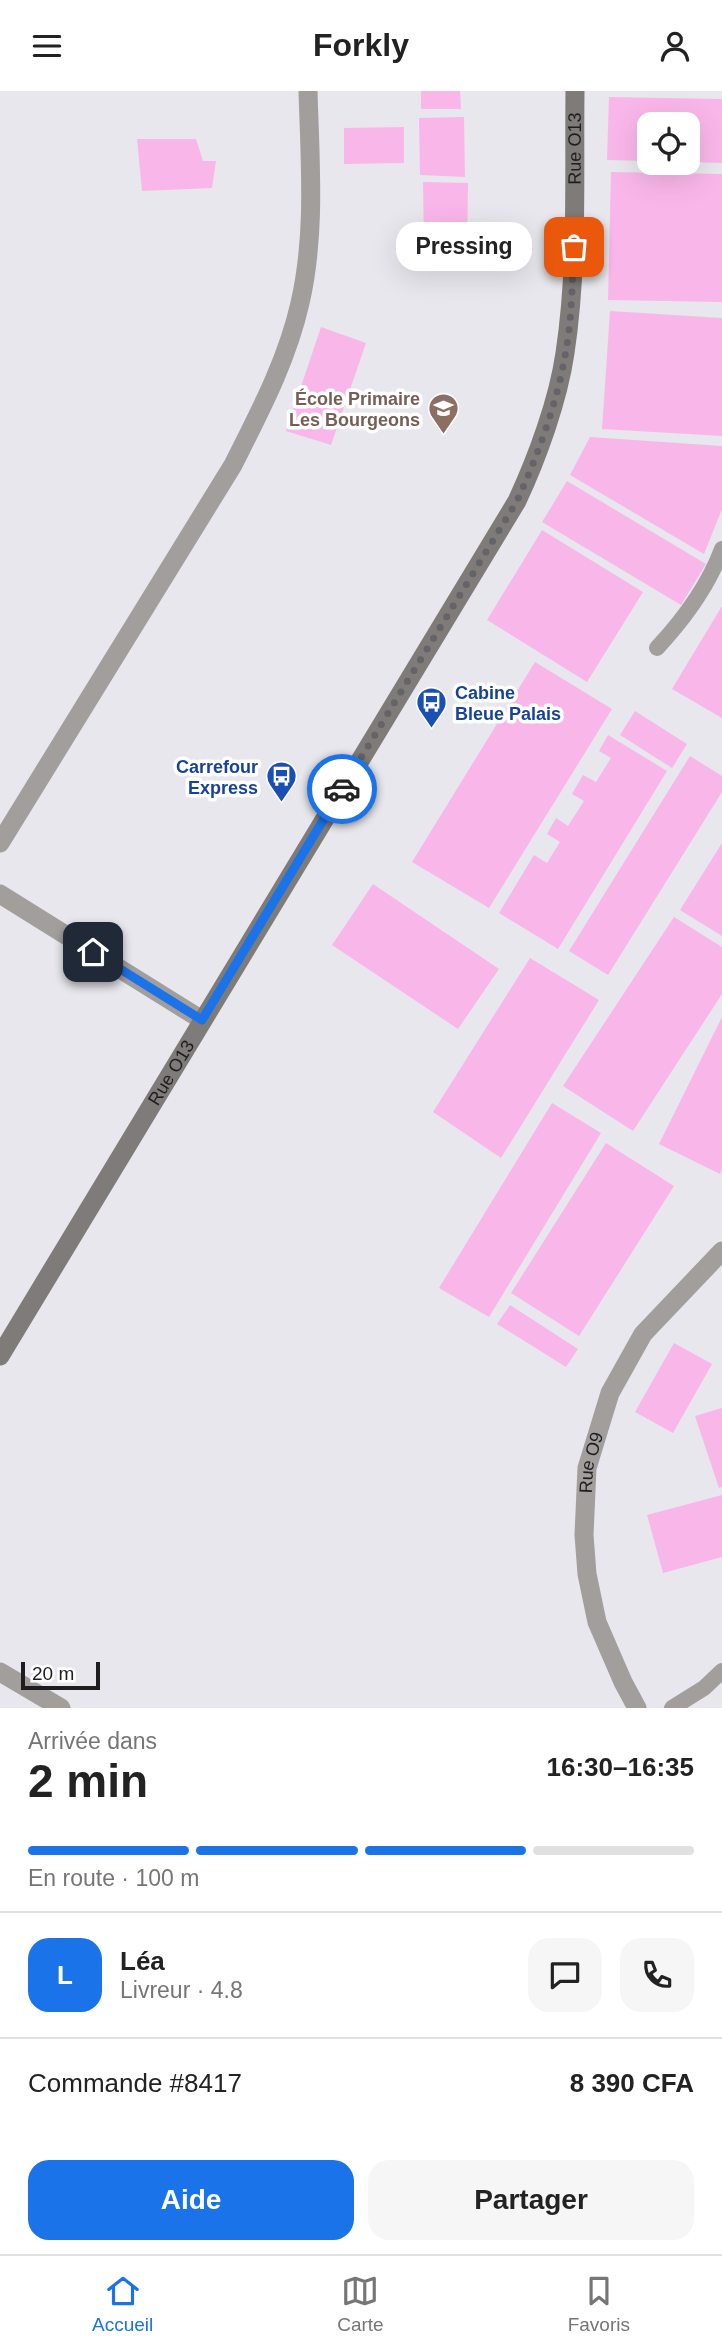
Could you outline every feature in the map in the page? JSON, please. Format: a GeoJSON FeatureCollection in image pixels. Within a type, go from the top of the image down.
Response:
{"type":"FeatureCollection","features":[{"type":"Feature","properties":{"kind":"main road","name":"Rue O13"},"geometry":{"type":"LineString","coordinates":[[0,1356],[505,521],[537,459],[565,356],[571,303],[575,220],[575,91]]}},
{"type":"Feature","properties":{"kind":"street"},"geometry":{"type":"LineString","coordinates":[[0,843],[233,465],[269,391],[300,304],[308,258],[311,181],[308,91]]}},
{"type":"Feature","properties":{"kind":"street"},"geometry":{"type":"LineString","coordinates":[[0,894],[202,1020]]}},
{"type":"Feature","properties":{"kind":"street","name":"Rue O9"},"geometry":{"type":"LineString","coordinates":[[637,1708],[597,1622],[589,1586],[584,1535],[587,1468],[610,1393],[643,1334],[722,1251]]}},
{"type":"Feature","properties":{"kind":"street"},"geometry":{"type":"LineString","coordinates":[[0,1672],[61,1708]]}},
{"type":"Feature","properties":{"kind":"lane"},"geometry":{"type":"LineString","coordinates":[[657,648],[697,600],[722,549]]}},
{"type":"Feature","properties":{"kind":"lane"},"geometry":{"type":"LineString","coordinates":[[672,1708],[704,1688],[722,1671]]}},
{"type":"Feature","properties":{"kind":"building"},"geometry":{"type":"Polygon","coordinates":[[[421,91],[460,91],[461,109],[421,109],[421,91]]]}},
{"type":"Feature","properties":{"kind":"building"},"geometry":{"type":"Polygon","coordinates":[[[609,97],[722,99],[722,163],[700,162],[700,112],[637,112],[637,161],[607,160],[609,97]]]}},
{"type":"Feature","properties":{"kind":"building"},"geometry":{"type":"Polygon","coordinates":[[[464,117],[465,177],[420,175],[419,118],[464,117]]]}},
{"type":"Feature","properties":{"kind":"building"},"geometry":{"type":"Polygon","coordinates":[[[404,127],[404,163],[344,164],[344,128],[404,127]]]}},
{"type":"Feature","properties":{"kind":"building"},"geometry":{"type":"Polygon","coordinates":[[[137,139],[196,139],[203,161],[216,161],[212,188],[142,191],[137,139]]]}},
{"type":"Feature","properties":{"kind":"building"},"geometry":{"type":"Polygon","coordinates":[[[611,172],[637,172],[637,175],[722,174],[722,302],[608,300],[611,172]]]}},
{"type":"Feature","properties":{"kind":"building"},"geometry":{"type":"Polygon","coordinates":[[[423,182],[468,183],[467,250],[424,248],[423,182]]]}},
{"type":"Feature","properties":{"kind":"building"},"geometry":{"type":"Polygon","coordinates":[[[610,311],[722,318],[722,436],[602,429],[610,311]]]}},
{"type":"Feature","properties":{"kind":"building"},"geometry":{"type":"Polygon","coordinates":[[[321,327],[366,343],[331,445],[286,431],[321,327]]]}},
{"type":"Feature","properties":{"kind":"building"},"geometry":{"type":"Polygon","coordinates":[[[590,437],[722,446],[722,509],[704,554],[570,475],[590,437]]]}},
{"type":"Feature","properties":{"kind":"building"},"geometry":{"type":"Polygon","coordinates":[[[567,481],[706,564],[681,605],[542,522],[567,481]]]}},
{"type":"Feature","properties":{"kind":"building"},"geometry":{"type":"Polygon","coordinates":[[[542,530],[643,592],[587,682],[487,620],[542,530]]]}},
{"type":"Feature","properties":{"kind":"building"},"geometry":{"type":"Polygon","coordinates":[[[722,606],[722,718],[672,689],[722,606]]]}},
{"type":"Feature","properties":{"kind":"building"},"geometry":{"type":"Polygon","coordinates":[[[535,662],[612,709],[489,908],[412,862],[535,662]]]}},
{"type":"Feature","properties":{"kind":"building"},"geometry":{"type":"Polygon","coordinates":[[[635,711],[687,744],[672,768],[620,735],[635,711]]]}},
{"type":"Feature","properties":{"kind":"building"},"geometry":{"type":"Polygon","coordinates":[[[608,735],[667,771],[558,949],[499,913],[534,855],[547,863],[560,842],[547,834],[556,818],[568,826],[584,801],[572,794],[583,775],[596,782],[611,758],[599,751],[608,735]]]}},
{"type":"Feature","properties":{"kind":"building"},"geometry":{"type":"Polygon","coordinates":[[[690,756],[722,776],[722,792],[608,975],[569,951],[690,756]]]}},
{"type":"Feature","properties":{"kind":"building"},"geometry":{"type":"Polygon","coordinates":[[[722,843],[722,936],[680,910],[722,843]]]}},
{"type":"Feature","properties":{"kind":"building"},"geometry":{"type":"Polygon","coordinates":[[[373,884],[499,969],[458,1029],[332,945],[373,884]]]}},
{"type":"Feature","properties":{"kind":"building"},"geometry":{"type":"Polygon","coordinates":[[[674,917],[722,947],[722,994],[633,1131],[563,1086],[674,917]]]}},
{"type":"Feature","properties":{"kind":"building"},"geometry":{"type":"Polygon","coordinates":[[[530,958],[599,1000],[501,1158],[433,1112],[530,958]]]}},
{"type":"Feature","properties":{"kind":"building"},"geometry":{"type":"Polygon","coordinates":[[[722,1017],[722,1169],[720,1174],[659,1144],[722,1017]]]}},
{"type":"Feature","properties":{"kind":"building"},"geometry":{"type":"Polygon","coordinates":[[[552,1103],[601,1133],[489,1317],[439,1288],[552,1103]]]}},
{"type":"Feature","properties":{"kind":"building"},"geometry":{"type":"Polygon","coordinates":[[[606,1143],[674,1186],[579,1336],[511,1293],[606,1143]]]}},
{"type":"Feature","properties":{"kind":"building"},"geometry":{"type":"Polygon","coordinates":[[[510,1305],[578,1349],[566,1367],[497,1324],[510,1305]]]}},
{"type":"Feature","properties":{"kind":"building"},"geometry":{"type":"Polygon","coordinates":[[[674,1343],[712,1364],[673,1433],[635,1412],[674,1343]]]}},
{"type":"Feature","properties":{"kind":"building"},"geometry":{"type":"Polygon","coordinates":[[[722,1408],[722,1487],[719,1488],[695,1416],[722,1408]]]}},
{"type":"Feature","properties":{"kind":"building"},"geometry":{"type":"Polygon","coordinates":[[[722,1495],[722,1557],[663,1573],[647,1515],[722,1495]]]}},
{"type":"Feature","properties":{"kind":"way so far"},"geometry":{"type":"LineString","coordinates":[[342,789],[517,501],[537,459],[565,356],[574,247]]}},
{"type":"Feature","properties":{"kind":"place","name":"Pressing"},"geometry":{"type":"Point","coordinates":[574,247]}},
{"type":"Feature","properties":{"kind":"place","name":"École Primaire Les Bourgeons"},"geometry":{"type":"Point","coordinates":[443,436]}},
{"type":"Feature","properties":{"kind":"place","name":"Cabine Bleue Palais"},"geometry":{"type":"Point","coordinates":[432,730]}},
{"type":"Feature","properties":{"kind":"place","name":"Carrefour Express"},"geometry":{"type":"Point","coordinates":[281,804]}},
{"type":"Feature","properties":{"kind":"route"},"geometry":{"type":"LineString","coordinates":[[93,952],[202,1020],[342,789]]}}]}
